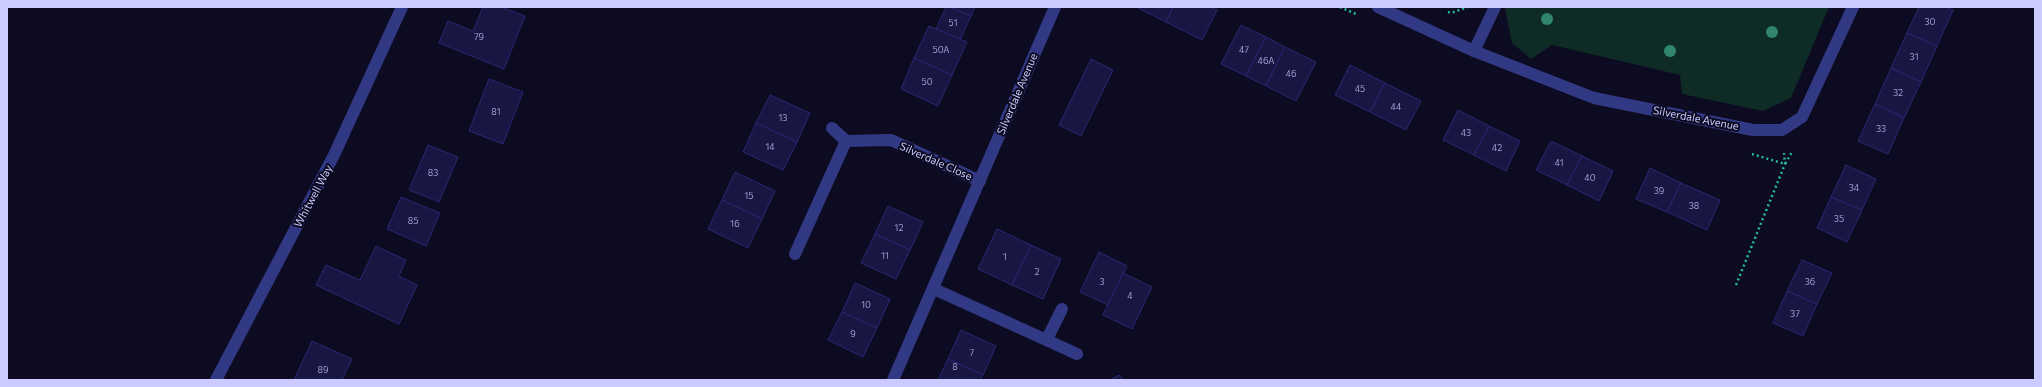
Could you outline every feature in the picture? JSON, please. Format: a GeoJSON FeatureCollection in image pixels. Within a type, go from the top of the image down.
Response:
{"type":"FeatureCollection","features":[{"type":"Feature","properties":{"kind":"street","name":"Whitwell Way"},"geometry":{"type":"LineString","coordinates":[[216,380],[334,155],[402,7]]}},
{"type":"Feature","properties":{"kind":"street","name":"Silverdale Avenue"},"geometry":{"type":"LineString","coordinates":[[980,181],[1055,7]]}},
{"type":"Feature","properties":{"kind":"street","name":"Silverdale Avenue"},"geometry":{"type":"LineString","coordinates":[[1378,7],[1474,51],[1594,98],[1753,130],[1782,130]]}},
{"type":"Feature","properties":{"kind":"street"},"geometry":{"type":"LineString","coordinates":[[1474,51],[1495,7]]}},
{"type":"Feature","properties":{"kind":"street"},"geometry":{"type":"LineString","coordinates":[[1782,130],[1802,117],[1853,7]]}},
{"type":"Feature","properties":{"kind":"street"},"geometry":{"type":"LineString","coordinates":[[794,254],[846,141],[832,128]]}},
{"type":"Feature","properties":{"kind":"street","name":"Silverdale Close"},"geometry":{"type":"LineString","coordinates":[[846,141],[891,140],[980,181],[894,379]]}},
{"type":"Feature","properties":{"kind":"street"},"geometry":{"type":"LineString","coordinates":[[934,289],[1047,339],[1077,354]]}},
{"type":"Feature","properties":{"kind":"street"},"geometry":{"type":"LineString","coordinates":[[1047,339],[1062,309]]}},
{"type":"Feature","properties":{"kind":"path"},"geometry":{"type":"LineString","coordinates":[[1444,10],[1451,13],[1468,7]]}},
{"type":"Feature","properties":{"kind":"path"},"geometry":{"type":"LineString","coordinates":[[1736,285],[1785,164],[1782,130]]}},
{"type":"Feature","properties":{"kind":"green space"},"geometry":{"type":"Polygon","coordinates":[[[1506,7],[1829,7],[1791,98],[1763,111],[1682,94],[1680,75],[1552,45],[1531,59],[1512,43],[1505,9],[1506,7]]]}},
{"type":"Feature","properties":{"kind":"building"},"geometry":{"type":"Polygon","coordinates":[[[483,7],[501,7],[525,16],[504,69],[439,43],[448,21],[473,31],[483,7]]]}},
{"type":"Feature","properties":{"kind":"building"},"geometry":{"type":"Polygon","coordinates":[[[946,7],[950,7],[971,16],[960,40],[936,29],[946,7]]]}},
{"type":"Feature","properties":{"kind":"building"},"geometry":{"type":"Polygon","coordinates":[[[950,7],[975,7],[971,16],[950,7]]]}},
{"type":"Feature","properties":{"kind":"building"},"geometry":{"type":"Polygon","coordinates":[[[1136,7],[1173,7],[1166,22],[1136,7]]]}},
{"type":"Feature","properties":{"kind":"building"},"geometry":{"type":"Polygon","coordinates":[[[1173,7],[1211,7],[1217,10],[1202,40],[1166,22],[1173,7]]]}},
{"type":"Feature","properties":{"kind":"building"},"geometry":{"type":"Polygon","coordinates":[[[1919,7],[1945,7],[1953,10],[1937,46],[1907,33],[1919,7]]]}},
{"type":"Feature","properties":{"kind":"building"},"geometry":{"type":"Polygon","coordinates":[[[1241,25],[1266,37],[1246,76],[1221,64],[1241,25]]]}},
{"type":"Feature","properties":{"kind":"building"},"geometry":{"type":"Polygon","coordinates":[[[929,26],[967,42],[952,75],[914,58],[929,26]]]}},
{"type":"Feature","properties":{"kind":"building"},"geometry":{"type":"Polygon","coordinates":[[[1907,33],[1937,46],[1921,82],[1891,68],[1907,33]]]}},
{"type":"Feature","properties":{"kind":"building"},"geometry":{"type":"Polygon","coordinates":[[[1266,37],[1285,47],[1266,86],[1246,76],[1266,37]]]}},
{"type":"Feature","properties":{"kind":"building"},"geometry":{"type":"Polygon","coordinates":[[[1285,47],[1316,62],[1296,101],[1266,86],[1285,47]]]}},
{"type":"Feature","properties":{"kind":"building"},"geometry":{"type":"Polygon","coordinates":[[[914,58],[952,75],[938,106],[901,89],[914,58]]]}},
{"type":"Feature","properties":{"kind":"building"},"geometry":{"type":"Polygon","coordinates":[[[1091,59],[1113,70],[1081,136],[1059,125],[1091,59]]]}},
{"type":"Feature","properties":{"kind":"building"},"geometry":{"type":"Polygon","coordinates":[[[1350,65],[1385,83],[1370,112],[1335,95],[1350,65]]]}},
{"type":"Feature","properties":{"kind":"building"},"geometry":{"type":"Polygon","coordinates":[[[1891,68],[1921,82],[1904,118],[1875,104],[1891,68]]]}},
{"type":"Feature","properties":{"kind":"building"},"geometry":{"type":"Polygon","coordinates":[[[489,79],[523,92],[503,144],[469,131],[489,79]]]}},
{"type":"Feature","properties":{"kind":"building"},"geometry":{"type":"Polygon","coordinates":[[[1385,83],[1421,101],[1406,130],[1370,112],[1385,83]]]}},
{"type":"Feature","properties":{"kind":"building"},"geometry":{"type":"Polygon","coordinates":[[[770,95],[810,113],[797,142],[756,123],[770,95]]]}},
{"type":"Feature","properties":{"kind":"building"},"geometry":{"type":"Polygon","coordinates":[[[1875,104],[1904,118],[1888,154],[1858,141],[1875,104]]]}},
{"type":"Feature","properties":{"kind":"building"},"geometry":{"type":"Polygon","coordinates":[[[1458,110],[1489,126],[1474,155],[1443,140],[1458,110]]]}},
{"type":"Feature","properties":{"kind":"building"},"geometry":{"type":"Polygon","coordinates":[[[756,123],[797,142],[783,170],[743,152],[756,123]]]}},
{"type":"Feature","properties":{"kind":"building"},"geometry":{"type":"Polygon","coordinates":[[[1489,126],[1520,141],[1506,171],[1474,155],[1489,126]]]}},
{"type":"Feature","properties":{"kind":"building"},"geometry":{"type":"Polygon","coordinates":[[[1551,141],[1582,156],[1567,185],[1536,170],[1551,141]]]}},
{"type":"Feature","properties":{"kind":"building"},"geometry":{"type":"Polygon","coordinates":[[[428,145],[458,157],[439,202],[409,190],[428,145]]]}},
{"type":"Feature","properties":{"kind":"building"},"geometry":{"type":"Polygon","coordinates":[[[1582,156],[1613,171],[1599,201],[1567,185],[1582,156]]]}},
{"type":"Feature","properties":{"kind":"building"},"geometry":{"type":"Polygon","coordinates":[[[1846,165],[1876,179],[1862,210],[1831,197],[1846,165]]]}},
{"type":"Feature","properties":{"kind":"building"},"geometry":{"type":"Polygon","coordinates":[[[1650,168],[1681,183],[1667,212],[1636,199],[1650,168]]]}},
{"type":"Feature","properties":{"kind":"building"},"geometry":{"type":"Polygon","coordinates":[[[735,172],[775,191],[762,219],[722,200],[735,172]]]}},
{"type":"Feature","properties":{"kind":"building"},"geometry":{"type":"Polygon","coordinates":[[[1681,183],[1720,200],[1707,230],[1667,212],[1681,183]]]}},
{"type":"Feature","properties":{"kind":"building"},"geometry":{"type":"Polygon","coordinates":[[[401,197],[440,213],[426,246],[387,229],[401,197]]]}},
{"type":"Feature","properties":{"kind":"building"},"geometry":{"type":"Polygon","coordinates":[[[1831,197],[1862,210],[1847,242],[1817,228],[1831,197]]]}},
{"type":"Feature","properties":{"kind":"building"},"geometry":{"type":"Polygon","coordinates":[[[722,200],[762,219],[748,248],[708,229],[722,200]]]}},
{"type":"Feature","properties":{"kind":"building"},"geometry":{"type":"Polygon","coordinates":[[[888,206],[923,222],[910,250],[875,234],[888,206]]]}},
{"type":"Feature","properties":{"kind":"building"},"geometry":{"type":"Polygon","coordinates":[[[997,229],[1031,245],[1012,285],[978,269],[997,229]]]}},
{"type":"Feature","properties":{"kind":"building"},"geometry":{"type":"Polygon","coordinates":[[[875,234],[910,250],[896,279],[861,263],[875,234]]]}},
{"type":"Feature","properties":{"kind":"building"},"geometry":{"type":"Polygon","coordinates":[[[1031,245],[1061,259],[1043,299],[1012,285],[1031,245]]]}},
{"type":"Feature","properties":{"kind":"building"},"geometry":{"type":"Polygon","coordinates":[[[376,246],[406,260],[399,276],[417,285],[399,324],[316,285],[326,265],[360,280],[376,246]]]}},
{"type":"Feature","properties":{"kind":"building"},"geometry":{"type":"Polygon","coordinates":[[[1099,252],[1127,266],[1108,305],[1080,292],[1099,252]]]}},
{"type":"Feature","properties":{"kind":"building"},"geometry":{"type":"Polygon","coordinates":[[[1802,260],[1832,273],[1817,304],[1787,291],[1802,260]]]}},
{"type":"Feature","properties":{"kind":"building"},"geometry":{"type":"Polygon","coordinates":[[[1123,273],[1152,287],[1132,329],[1103,315],[1123,273]]]}},
{"type":"Feature","properties":{"kind":"building"},"geometry":{"type":"Polygon","coordinates":[[[855,283],[890,299],[877,328],[842,312],[855,283]]]}},
{"type":"Feature","properties":{"kind":"building"},"geometry":{"type":"Polygon","coordinates":[[[1787,291],[1817,304],[1803,336],[1773,323],[1787,291]]]}},
{"type":"Feature","properties":{"kind":"building"},"geometry":{"type":"Polygon","coordinates":[[[842,312],[877,328],[863,357],[828,340],[842,312]]]}},
{"type":"Feature","properties":{"kind":"building"},"geometry":{"type":"Polygon","coordinates":[[[961,330],[996,346],[983,375],[948,359],[961,330]]]}},
{"type":"Feature","properties":{"kind":"building"},"geometry":{"type":"Polygon","coordinates":[[[312,341],[352,359],[342,380],[294,380],[312,341]]]}},
{"type":"Feature","properties":{"kind":"building"},"geometry":{"type":"Polygon","coordinates":[[[948,359],[983,375],[980,380],[938,380],[948,359]]]}},
{"type":"Feature","properties":{"kind":"building"},"geometry":{"type":"Polygon","coordinates":[[[1119,375],[1123,380],[1110,380],[1119,375]]]}}]}
